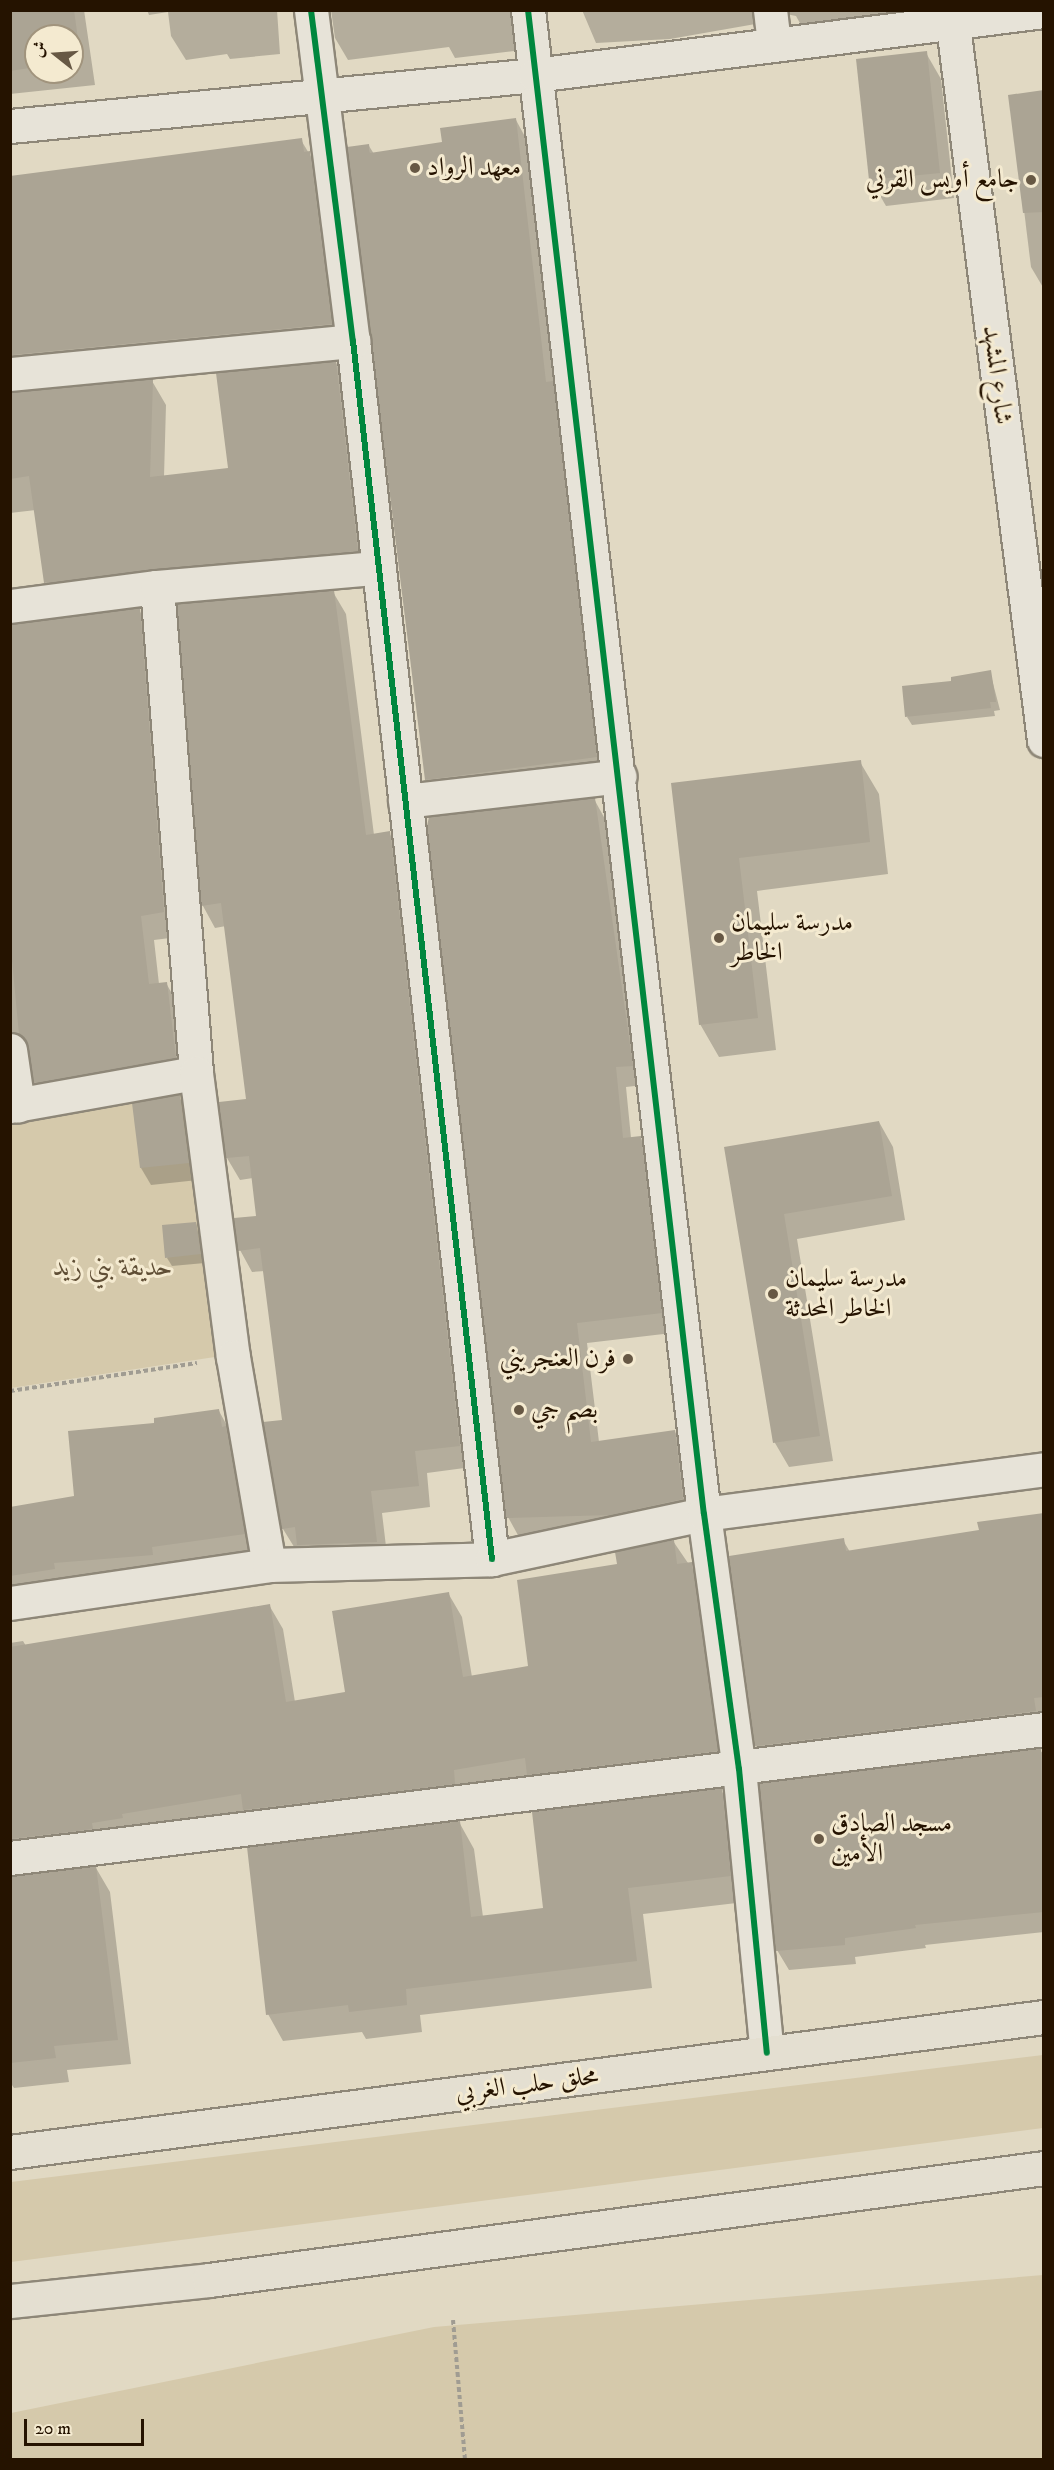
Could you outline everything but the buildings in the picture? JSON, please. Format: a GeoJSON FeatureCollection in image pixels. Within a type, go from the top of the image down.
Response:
{"type":"FeatureCollection","features":[{"type":"Feature","properties":{"kind":"highway","name":"محلق حلب الغربي"},"geometry":{"type":"LineString","coordinates":[[10,2152],[1044,2017]]}},
{"type":"Feature","properties":{"kind":"highway"},"geometry":{"type":"LineString","coordinates":[[10,2301],[209,2280],[1044,2168]]}},
{"type":"Feature","properties":{"kind":"street"},"geometry":{"type":"LineString","coordinates":[[311,10],[320,99],[353,341],[376,568],[492,1559]]}},
{"type":"Feature","properties":{"kind":"street"},"geometry":{"type":"LineString","coordinates":[[528,10],[620,776],[704,1514],[739,1769],[767,2053]]}},
{"type":"Feature","properties":{"kind":"street"},"geometry":{"type":"LineString","coordinates":[[10,126],[320,99],[535,75],[772,26],[1044,12]]}},
{"type":"Feature","properties":{"kind":"street","name":"شارع المشهد"},"geometry":{"type":"LineString","coordinates":[[952,16],[1041,697],[1044,740]]}},
{"type":"Feature","properties":{"kind":"street"},"geometry":{"type":"LineString","coordinates":[[10,374],[353,341]]}},
{"type":"Feature","properties":{"kind":"street"},"geometry":{"type":"LineString","coordinates":[[10,606],[157,587],[376,568]]}},
{"type":"Feature","properties":{"kind":"street"},"geometry":{"type":"LineString","coordinates":[[157,587],[196,1072],[233,1357],[270,1565]]}},
{"type":"Feature","properties":{"kind":"street"},"geometry":{"type":"LineString","coordinates":[[405,801],[620,776]]}},
{"type":"Feature","properties":{"kind":"street"},"geometry":{"type":"LineString","coordinates":[[10,1050],[14,1106],[196,1072]]}},
{"type":"Feature","properties":{"kind":"street"},"geometry":{"type":"LineString","coordinates":[[10,1603],[270,1565],[492,1559],[704,1514],[1044,1469]]}},
{"type":"Feature","properties":{"kind":"street"},"geometry":{"type":"LineString","coordinates":[[10,1858],[739,1769],[1044,1729]]}},
{"type":"Feature","properties":{"kind":"path"},"geometry":{"type":"LineString","coordinates":[[10,1391],[233,1357]]}},
{"type":"Feature","properties":{"kind":"path"},"geometry":{"type":"LineString","coordinates":[[453,2320],[465,2460]]}},
{"type":"Feature","properties":{"kind":"green space","name":"حديقة بني زيد"},"geometry":{"type":"Polygon","coordinates":[[[191,1077],[228,1355],[11,1388],[11,1107],[191,1077]]]}},
{"type":"Feature","properties":{"kind":"green space"},"geometry":{"type":"Polygon","coordinates":[[[1043,2055],[1043,2128],[11,2262],[11,2182],[1043,2055]]]}},
{"type":"Feature","properties":{"kind":"green space"},"geometry":{"type":"Polygon","coordinates":[[[1043,2275],[1043,2459],[11,2459],[11,2413],[434,2327],[1043,2275]]]}},
{"type":"Feature","properties":{"kind":"cycle path"},"geometry":{"type":"LineString","coordinates":[[311,10],[353,341],[492,1559]]}},
{"type":"Feature","properties":{"kind":"cycle path"},"geometry":{"type":"LineString","coordinates":[[528,10],[704,1514],[739,1769],[767,2053]]}},
{"type":"Feature","properties":{"kind":"place","name":"معهد الرواد"},"geometry":{"type":"Point","coordinates":[415,168]}},
{"type":"Feature","properties":{"kind":"place","name":"جامع أويس القرني"},"geometry":{"type":"Point","coordinates":[1031,180]}},
{"type":"Feature","properties":{"kind":"place","name":"مدرسة سليمان الخاطر"},"geometry":{"type":"Point","coordinates":[719,938]}},
{"type":"Feature","properties":{"kind":"place","name":"مدرسة سليمان الخاطر المحدثة"},"geometry":{"type":"Point","coordinates":[773,1294]}},
{"type":"Feature","properties":{"kind":"place","name":"فرن العنجريني"},"geometry":{"type":"Point","coordinates":[628,1359]}},
{"type":"Feature","properties":{"kind":"place","name":"بصم جي"},"geometry":{"type":"Point","coordinates":[519,1410]}},
{"type":"Feature","properties":{"kind":"place","name":"مسجد الصادق الأمين"},"geometry":{"type":"Point","coordinates":[819,1839]}}]}
